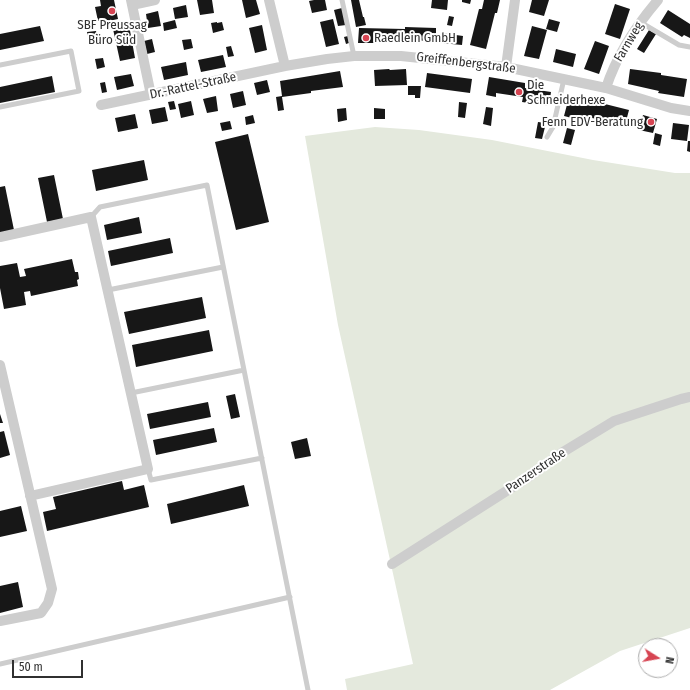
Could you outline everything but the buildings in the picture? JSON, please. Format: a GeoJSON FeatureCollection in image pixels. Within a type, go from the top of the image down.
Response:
{"type":"FeatureCollection","features":[{"type":"Feature","properties":{"kind":"street"},"geometry":{"type":"LineString","coordinates":[[151,95],[131,2],[155,0]]}},
{"type":"Feature","properties":{"kind":"street"},"geometry":{"type":"LineString","coordinates":[[269,0],[285,66]]}},
{"type":"Feature","properties":{"kind":"street"},"geometry":{"type":"LineString","coordinates":[[506,67],[515,0]]}},
{"type":"Feature","properties":{"kind":"street","name":"Farnweg"},"geometry":{"type":"LineString","coordinates":[[606,88],[617,60],[628,38],[658,0]]}},
{"type":"Feature","properties":{"kind":"street","name":"Greiffenbergstraße"},"geometry":{"type":"LineString","coordinates":[[285,66],[354,56],[418,57],[506,67],[606,88],[671,108],[690,111]]}},
{"type":"Feature","properties":{"kind":"street","name":"Dr.-Rattel-Straße"},"geometry":{"type":"LineString","coordinates":[[101,105],[285,66]]}},
{"type":"Feature","properties":{"kind":"street"},"geometry":{"type":"LineString","coordinates":[[0,237],[91,217],[148,469],[30,496]]}},
{"type":"Feature","properties":{"kind":"street"},"geometry":{"type":"LineString","coordinates":[[0,365],[52,589],[48,603],[41,613],[0,621]]}},
{"type":"Feature","properties":{"kind":"street","name":"Panzerstraße"},"geometry":{"type":"LineString","coordinates":[[392,564],[530,476],[563,452],[614,422],[690,397]]}},
{"type":"Feature","properties":{"kind":"lane"},"geometry":{"type":"LineString","coordinates":[[342,0],[354,56]]}},
{"type":"Feature","properties":{"kind":"lane"},"geometry":{"type":"LineString","coordinates":[[640,22],[679,45],[690,46]]}},
{"type":"Feature","properties":{"kind":"lane"},"geometry":{"type":"LineString","coordinates":[[0,65],[71,51],[79,90],[0,107]]}},
{"type":"Feature","properties":{"kind":"lane"},"geometry":{"type":"LineString","coordinates":[[547,137],[554,127],[564,79]]}},
{"type":"Feature","properties":{"kind":"lane"},"geometry":{"type":"LineString","coordinates":[[91,217],[100,207],[207,185],[308,690]]}},
{"type":"Feature","properties":{"kind":"lane"},"geometry":{"type":"LineString","coordinates":[[108,290],[223,267]]}},
{"type":"Feature","properties":{"kind":"lane"},"geometry":{"type":"LineString","coordinates":[[131,393],[244,370]]}},
{"type":"Feature","properties":{"kind":"lane"},"geometry":{"type":"LineString","coordinates":[[148,469],[151,480],[262,458]]}},
{"type":"Feature","properties":{"kind":"lane"},"geometry":{"type":"LineString","coordinates":[[0,664],[290,597]]}},
{"type":"Feature","properties":{"kind":"shaded area"},"geometry":{"type":"Polygon","coordinates":[[[375,127],[419,130],[492,140],[593,160],[675,173],[690,173],[690,628],[660,638],[638,638],[638,645],[620,651],[550,690],[347,690],[345,679],[413,664],[338,325],[305,136],[375,127]]]}},
{"type":"Feature","properties":{"kind":"place","name":"SBF Preussag Büro Süd"},"geometry":{"type":"Point","coordinates":[112,11]}},
{"type":"Feature","properties":{"kind":"place","name":"Raedlein GmbH"},"geometry":{"type":"Point","coordinates":[366,38]}},
{"type":"Feature","properties":{"kind":"place","name":"Die Schneiderhexe"},"geometry":{"type":"Point","coordinates":[519,92]}},
{"type":"Feature","properties":{"kind":"place","name":"Fenn EDV-Beratung"},"geometry":{"type":"Point","coordinates":[651,122]}}]}
